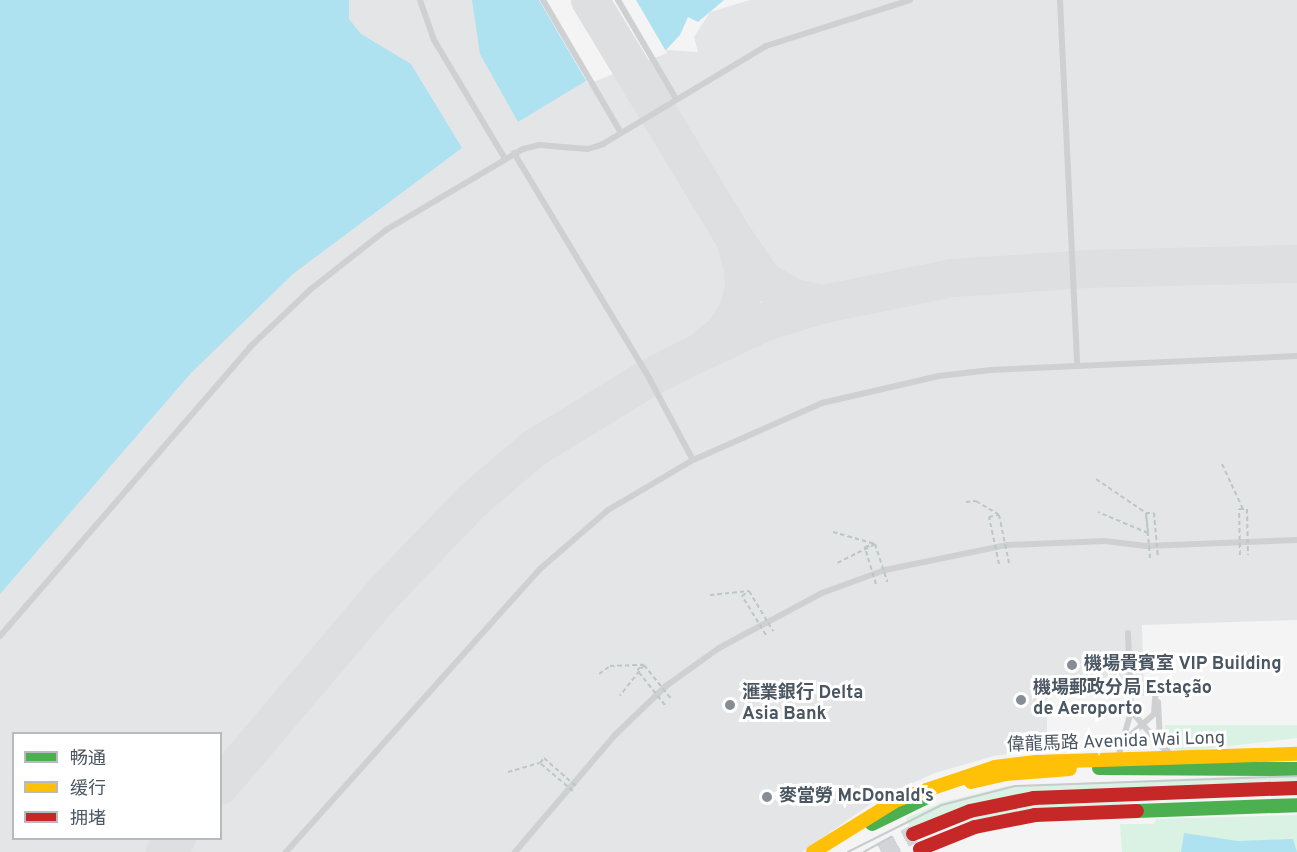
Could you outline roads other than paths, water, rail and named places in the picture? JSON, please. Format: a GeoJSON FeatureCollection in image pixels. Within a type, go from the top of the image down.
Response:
{"type":"FeatureCollection","features":[{"type":"Feature","properties":{"kind":"street","name":"偉龍馬路 Avenida Wai Long"},"geometry":{"type":"LineString","coordinates":[[813,852],[897,800],[995,767],[1036,762],[1297,752]]}},
{"type":"Feature","properties":{"kind":"street","name":"偉龍馬路 Avenida Wai Long"},"geometry":{"type":"LineString","coordinates":[[828,852],[891,813],[955,787],[1005,774],[1111,767],[1297,769]]}},
{"type":"Feature","properties":{"kind":"street"},"geometry":{"type":"LineString","coordinates":[[913,834],[970,812],[1034,798],[1297,788]]}},
{"type":"Feature","properties":{"kind":"street"},"geometry":{"type":"LineString","coordinates":[[920,849],[975,827],[1035,815],[1297,805]]}},
{"type":"Feature","properties":{"kind":"lane"},"geometry":{"type":"LineString","coordinates":[[420,0],[434,40],[504,158]]}},
{"type":"Feature","properties":{"kind":"lane"},"geometry":{"type":"LineString","coordinates":[[543,0],[621,133]]}},
{"type":"Feature","properties":{"kind":"lane"},"geometry":{"type":"LineString","coordinates":[[618,0],[676,99]]}},
{"type":"Feature","properties":{"kind":"lane"},"geometry":{"type":"LineString","coordinates":[[0,636],[250,347],[311,289],[386,230],[514,153],[539,145],[588,149],[621,133],[766,46],[910,0]]}},
{"type":"Feature","properties":{"kind":"lane"},"geometry":{"type":"LineString","coordinates":[[1060,0],[1077,366]]}},
{"type":"Feature","properties":{"kind":"lane"},"geometry":{"type":"LineString","coordinates":[[514,153],[649,378],[693,460]]}},
{"type":"Feature","properties":{"kind":"lane"},"geometry":{"type":"LineString","coordinates":[[286,852],[540,569],[608,510],[693,460],[822,403],[939,376],[1077,366],[1297,356]]}},
{"type":"Feature","properties":{"kind":"lane"},"geometry":{"type":"LineString","coordinates":[[515,852],[615,735],[666,686],[719,648],[822,593],[885,570],[1007,545],[1105,541],[1146,546],[1297,540]]}},
{"type":"Feature","properties":{"kind":"lane"},"geometry":{"type":"LineString","coordinates":[[1111,767],[1116,763],[1131,711],[1128,633]]}},
{"type":"Feature","properties":{"kind":"lane"},"geometry":{"type":"LineString","coordinates":[[1122,743],[1154,714],[1156,687],[1165,750]]}},
{"type":"Feature","properties":{"kind":"lane"},"geometry":{"type":"LineString","coordinates":[[1131,711],[1142,727],[1165,750],[1190,769]]}},
{"type":"Feature","properties":{"kind":"water"},"geometry":{"type":"Polygon","coordinates":[[[0,0],[349,0],[349,19],[361,34],[411,64],[462,148],[294,273],[191,373],[0,594],[0,0]]]}},
{"type":"Feature","properties":{"kind":"water"},"geometry":{"type":"Polygon","coordinates":[[[472,0],[724,0],[698,22],[688,17],[680,35],[666,50],[589,79],[518,122],[480,54],[472,0]]]}},
{"type":"Feature","properties":{"kind":"water"},"geometry":{"type":"Polygon","coordinates":[[[1184,833],[1238,841],[1293,839],[1297,852],[1181,852],[1184,833]]]}},
{"type":"Feature","properties":{"kind":"tunnel"},"geometry":{"type":"LineString","coordinates":[[881,852],[913,834]]}},
{"type":"Feature","properties":{"kind":"tram line"},"geometry":{"type":"LineString","coordinates":[[848,852],[942,805],[1015,786],[1297,776]]}},
{"type":"Feature","properties":{"kind":"tram line"},"geometry":{"type":"LineString","coordinates":[[864,852],[891,837]]}},
{"type":"Feature","properties":{"kind":"place","name":"機場貴賓室 VIP Building"},"geometry":{"type":"Point","coordinates":[1072,665]}},
{"type":"Feature","properties":{"kind":"place","name":"機場郵政分局 Estação de Aeroporto"},"geometry":{"type":"Point","coordinates":[1021,700]}},
{"type":"Feature","properties":{"kind":"place","name":"滙業銀行 Delta Asia Bank"},"geometry":{"type":"Point","coordinates":[730,705]}},
{"type":"Feature","properties":{"kind":"place","name":"麥當勞 McDonald's"},"geometry":{"type":"Point","coordinates":[767,797]}}]}
